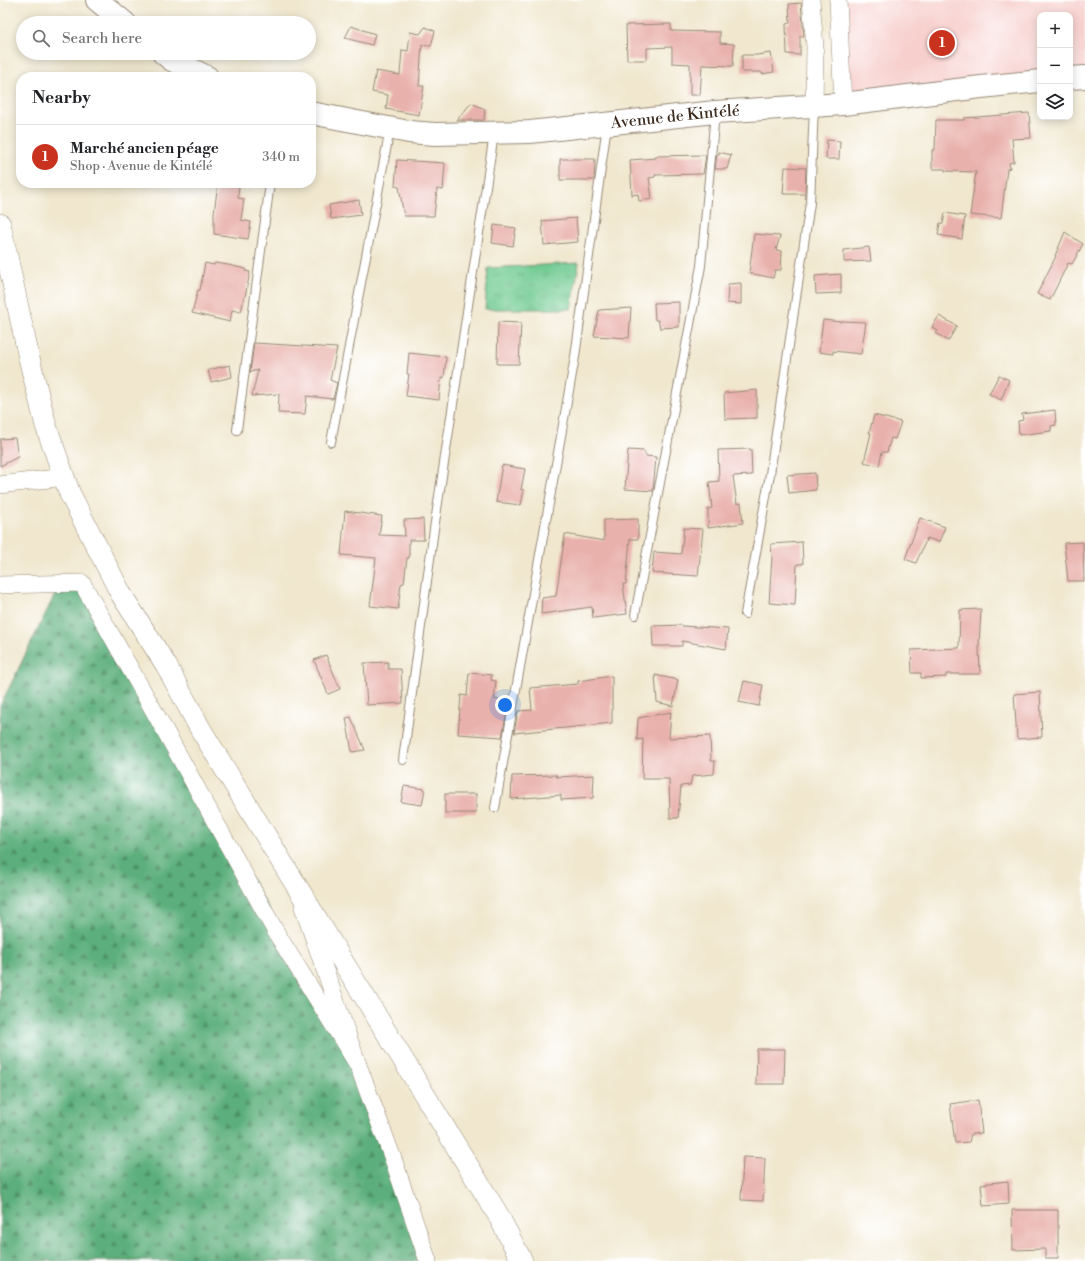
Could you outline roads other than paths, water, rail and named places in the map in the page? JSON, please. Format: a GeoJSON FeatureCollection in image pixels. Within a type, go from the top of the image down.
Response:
{"type":"FeatureCollection","features":[{"type":"Feature","properties":{"kind":"main road"},"geometry":{"type":"LineString","coordinates":[[97,0],[116,16]]}},
{"type":"Feature","properties":{"kind":"main road"},"geometry":{"type":"LineString","coordinates":[[172,60],[197,72]]}},
{"type":"Feature","properties":{"kind":"main road"},"geometry":{"type":"LineString","coordinates":[[1073,78],[1085,77]]}},
{"type":"Feature","properties":{"kind":"main road","name":"Avenue de Kintélé"},"geometry":{"type":"LineString","coordinates":[[316,114],[409,132],[435,134],[530,132],[715,112],[843,104],[1037,81]]}},
{"type":"Feature","properties":{"kind":"street"},"geometry":{"type":"LineString","coordinates":[[811,0],[815,47],[814,105]]}},
{"type":"Feature","properties":{"kind":"street"},"geometry":{"type":"LineString","coordinates":[[839,0],[843,104]]}},
{"type":"Feature","properties":{"kind":"street"},"geometry":{"type":"LineString","coordinates":[[0,224],[29,358],[46,426],[70,494],[121,594],[166,665],[201,730],[496,1213],[522,1261]]}},
{"type":"Feature","properties":{"kind":"street"},"geometry":{"type":"LineString","coordinates":[[0,485],[64,477]]}},
{"type":"Feature","properties":{"kind":"street"},"geometry":{"type":"LineString","coordinates":[[0,585],[82,583],[277,934],[358,1065]]}},
{"type":"Feature","properties":{"kind":"street"},"geometry":{"type":"LineString","coordinates":[[293,879],[428,1261]]}},
{"type":"Feature","properties":{"kind":"lane"},"geometry":{"type":"LineString","coordinates":[[745,614],[770,474],[810,202],[814,105]]}},
{"type":"Feature","properties":{"kind":"lane"},"geometry":{"type":"LineString","coordinates":[[635,614],[700,266],[715,112]]}},
{"type":"Feature","properties":{"kind":"lane"},"geometry":{"type":"LineString","coordinates":[[495,808],[575,357],[607,124]]}},
{"type":"Feature","properties":{"kind":"lane"},"geometry":{"type":"LineString","coordinates":[[331,442],[391,128]]}},
{"type":"Feature","properties":{"kind":"lane"},"geometry":{"type":"LineString","coordinates":[[403,760],[434,529],[494,133]]}},
{"type":"Feature","properties":{"kind":"lane"},"geometry":{"type":"LineString","coordinates":[[237,430],[269,188]]}},
{"type":"Feature","properties":{"kind":"place","name":"Marché ancien péage"},"geometry":{"type":"Point","coordinates":[942,43]}}]}
